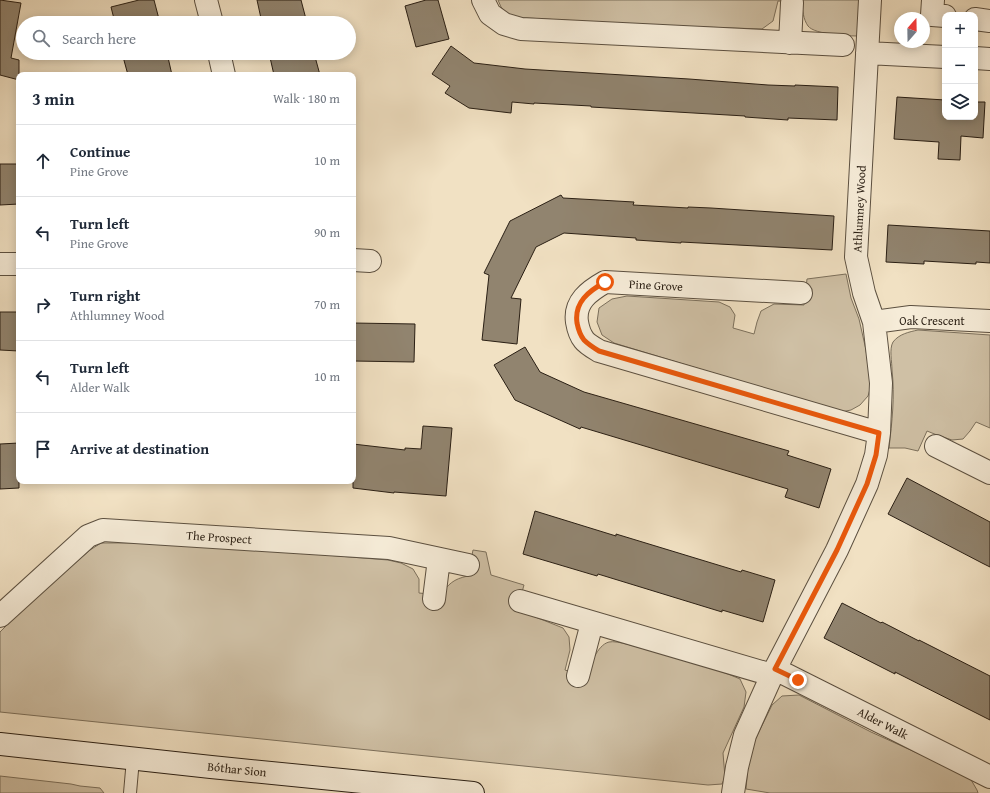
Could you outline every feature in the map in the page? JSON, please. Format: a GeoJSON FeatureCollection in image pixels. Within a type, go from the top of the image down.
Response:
{"type":"FeatureCollection","features":[{"type":"Feature","properties":{"kind":"street"},"geometry":{"type":"LineString","coordinates":[[206,0],[210,16]]}},
{"type":"Feature","properties":{"kind":"street"},"geometry":{"type":"LineString","coordinates":[[483,0],[490,14],[504,24],[521,29],[843,45]]}},
{"type":"Feature","properties":{"kind":"street","name":"Athlumney Wood"},"geometry":{"type":"LineString","coordinates":[[733,793],[737,767],[745,735],[773,672],[837,550],[867,484],[876,455],[879,433],[881,383],[874,322],[864,292],[856,257],[870,0]]}},
{"type":"Feature","properties":{"kind":"street"},"geometry":{"type":"LineString","coordinates":[[933,0],[932,15],[942,16]]}},
{"type":"Feature","properties":{"kind":"street"},"geometry":{"type":"LineString","coordinates":[[790,43],[792,3]]}},
{"type":"Feature","properties":{"kind":"street"},"geometry":{"type":"LineString","coordinates":[[978,20],[990,21]]}},
{"type":"Feature","properties":{"kind":"street"},"geometry":{"type":"LineString","coordinates":[[867,53],[942,57]]}},
{"type":"Feature","properties":{"kind":"street"},"geometry":{"type":"LineString","coordinates":[[978,58],[990,59]]}},
{"type":"Feature","properties":{"kind":"street"},"geometry":{"type":"LineString","coordinates":[[221,60],[223,72]]}},
{"type":"Feature","properties":{"kind":"street"},"geometry":{"type":"LineString","coordinates":[[0,264],[16,264]]}},
{"type":"Feature","properties":{"kind":"street","name":"Pine Grove"},"geometry":{"type":"LineString","coordinates":[[801,292],[605,282],[592,289],[581,301],[576,315],[578,328],[584,340],[599,351],[879,433]]}},
{"type":"Feature","properties":{"kind":"street","name":"Oak Crescent"},"geometry":{"type":"LineString","coordinates":[[874,322],[911,317],[990,321]]}},
{"type":"Feature","properties":{"kind":"street"},"geometry":{"type":"LineString","coordinates":[[936,446],[990,473]]}},
{"type":"Feature","properties":{"kind":"street","name":"The Prospect"},"geometry":{"type":"LineString","coordinates":[[0,616],[88,536],[103,530],[389,548],[468,565]]}},
{"type":"Feature","properties":{"kind":"street"},"geometry":{"type":"LineString","coordinates":[[434,599],[439,559]]}},
{"type":"Feature","properties":{"kind":"street","name":"Alder Walk"},"geometry":{"type":"LineString","coordinates":[[520,601],[592,623],[773,672],[990,777]]}},
{"type":"Feature","properties":{"kind":"street"},"geometry":{"type":"LineString","coordinates":[[578,676],[592,623]]}},
{"type":"Feature","properties":{"kind":"street","name":"Bóthar Sion"},"geometry":{"type":"LineString","coordinates":[[0,744],[133,759],[474,793]]}},
{"type":"Feature","properties":{"kind":"lane"},"geometry":{"type":"LineString","coordinates":[[130,793],[133,759]]}},
{"type":"Feature","properties":{"kind":"shaded area"},"geometry":{"type":"Polygon","coordinates":[[[498,0],[861,0],[860,36],[825,33],[812,29],[808,26],[805,20],[801,2],[778,1],[773,21],[762,29],[645,25],[511,17],[501,7],[498,0]]]}},
{"type":"Feature","properties":{"kind":"shaded area"},"geometry":{"type":"Polygon","coordinates":[[[846,274],[851,298],[859,319],[866,350],[871,386],[868,396],[860,405],[851,410],[841,412],[614,343],[602,335],[597,322],[599,308],[612,299],[627,296],[719,302],[730,307],[735,315],[733,328],[754,334],[761,311],[774,304],[804,305],[807,279],[846,274]]]}},
{"type":"Feature","properties":{"kind":"shaded area"},"geometry":{"type":"Polygon","coordinates":[[[918,330],[990,335],[990,428],[976,422],[963,439],[952,440],[927,431],[918,451],[905,448],[889,448],[893,399],[891,348],[895,339],[901,335],[918,330]]]}},
{"type":"Feature","properties":{"kind":"shaded area"},"geometry":{"type":"Polygon","coordinates":[[[101,543],[173,544],[245,548],[388,560],[401,563],[413,569],[419,579],[419,593],[440,595],[452,582],[468,576],[473,550],[486,552],[491,575],[524,585],[517,610],[563,628],[569,637],[570,650],[565,670],[586,677],[592,662],[601,647],[609,642],[617,642],[695,663],[740,679],[746,692],[744,707],[723,753],[725,777],[722,784],[708,785],[0,712],[0,632],[28,604],[90,550],[101,543]]]}},
{"type":"Feature","properties":{"kind":"shaded area"},"geometry":{"type":"Polygon","coordinates":[[[799,695],[871,732],[970,778],[978,793],[770,793],[746,789],[748,766],[753,744],[772,705],[782,696],[799,695]]]}},
{"type":"Feature","properties":{"kind":"shaded area"},"geometry":{"type":"Polygon","coordinates":[[[0,776],[100,788],[104,793],[0,793],[0,776]]]}},
{"type":"Feature","properties":{"kind":"building"},"geometry":{"type":"Polygon","coordinates":[[[0,0],[21,3],[19,16],[16,16],[16,30],[11,58],[19,60],[19,72],[16,72],[16,79],[0,75],[0,0]]]}},
{"type":"Feature","properties":{"kind":"building"},"geometry":{"type":"Polygon","coordinates":[[[139,0],[154,0],[158,16],[113,16],[111,7],[139,0]]]}},
{"type":"Feature","properties":{"kind":"building"},"geometry":{"type":"Polygon","coordinates":[[[257,0],[301,0],[305,16],[260,16],[257,0]]]}},
{"type":"Feature","properties":{"kind":"building"},"geometry":{"type":"Polygon","coordinates":[[[426,0],[438,0],[449,39],[416,47],[405,6],[426,0]]]}},
{"type":"Feature","properties":{"kind":"building"},"geometry":{"type":"Polygon","coordinates":[[[451,46],[474,63],[525,69],[768,85],[838,87],[837,120],[788,118],[788,120],[512,102],[511,113],[469,108],[445,93],[450,86],[432,74],[451,46]]]}},
{"type":"Feature","properties":{"kind":"building"},"geometry":{"type":"Polygon","coordinates":[[[124,60],[169,60],[171,72],[127,72],[124,60]]]}},
{"type":"Feature","properties":{"kind":"building"},"geometry":{"type":"Polygon","coordinates":[[[271,60],[316,60],[319,72],[273,72],[271,60]]]}},
{"type":"Feature","properties":{"kind":"building"},"geometry":{"type":"Polygon","coordinates":[[[897,97],[942,100],[942,120],[978,120],[978,102],[985,102],[983,138],[961,136],[960,160],[938,159],[939,142],[894,139],[897,97]]]}},
{"type":"Feature","properties":{"kind":"building"},"geometry":{"type":"Polygon","coordinates":[[[0,164],[16,164],[16,204],[0,205],[0,164]]]}},
{"type":"Feature","properties":{"kind":"building"},"geometry":{"type":"Polygon","coordinates":[[[561,195],[563,198],[634,202],[633,205],[711,208],[834,216],[832,250],[681,243],[564,233],[536,247],[511,298],[521,299],[517,344],[482,340],[489,275],[484,273],[510,221],[561,195]]]}},
{"type":"Feature","properties":{"kind":"building"},"geometry":{"type":"Polygon","coordinates":[[[888,225],[990,231],[990,263],[976,262],[976,264],[924,261],[924,264],[886,262],[888,225]]]}},
{"type":"Feature","properties":{"kind":"building"},"geometry":{"type":"Polygon","coordinates":[[[0,312],[16,312],[16,351],[0,350],[0,312]]]}},
{"type":"Feature","properties":{"kind":"building"},"geometry":{"type":"Polygon","coordinates":[[[356,323],[415,324],[414,362],[356,361],[356,323]]]}},
{"type":"Feature","properties":{"kind":"building"},"geometry":{"type":"Polygon","coordinates":[[[525,347],[540,372],[584,392],[789,451],[787,455],[831,469],[819,508],[785,497],[788,489],[581,427],[580,429],[515,400],[494,365],[525,347]]]}},
{"type":"Feature","properties":{"kind":"building"},"geometry":{"type":"Polygon","coordinates":[[[423,426],[452,428],[446,496],[394,493],[353,488],[353,484],[356,484],[356,444],[405,450],[405,448],[421,449],[423,426]]]}},
{"type":"Feature","properties":{"kind":"building"},"geometry":{"type":"Polygon","coordinates":[[[16,443],[16,484],[19,484],[19,488],[0,489],[0,444],[16,443]]]}},
{"type":"Feature","properties":{"kind":"building"},"geometry":{"type":"Polygon","coordinates":[[[907,478],[990,522],[990,567],[888,514],[907,478]]]}},
{"type":"Feature","properties":{"kind":"building"},"geometry":{"type":"Polygon","coordinates":[[[535,511],[741,572],[742,570],[775,580],[763,622],[722,610],[722,612],[598,574],[597,576],[523,554],[535,511]]]}},
{"type":"Feature","properties":{"kind":"building"},"geometry":{"type":"Polygon","coordinates":[[[842,603],[990,676],[990,720],[824,638],[842,603]]]}},
{"type":"Feature","properties":{"kind":"route"},"geometry":{"type":"LineString","coordinates":[[605,282],[592,289],[581,301],[576,315],[578,328],[584,340],[599,351],[879,433],[876,455],[867,484],[837,550],[775,669],[798,680]]}}]}
